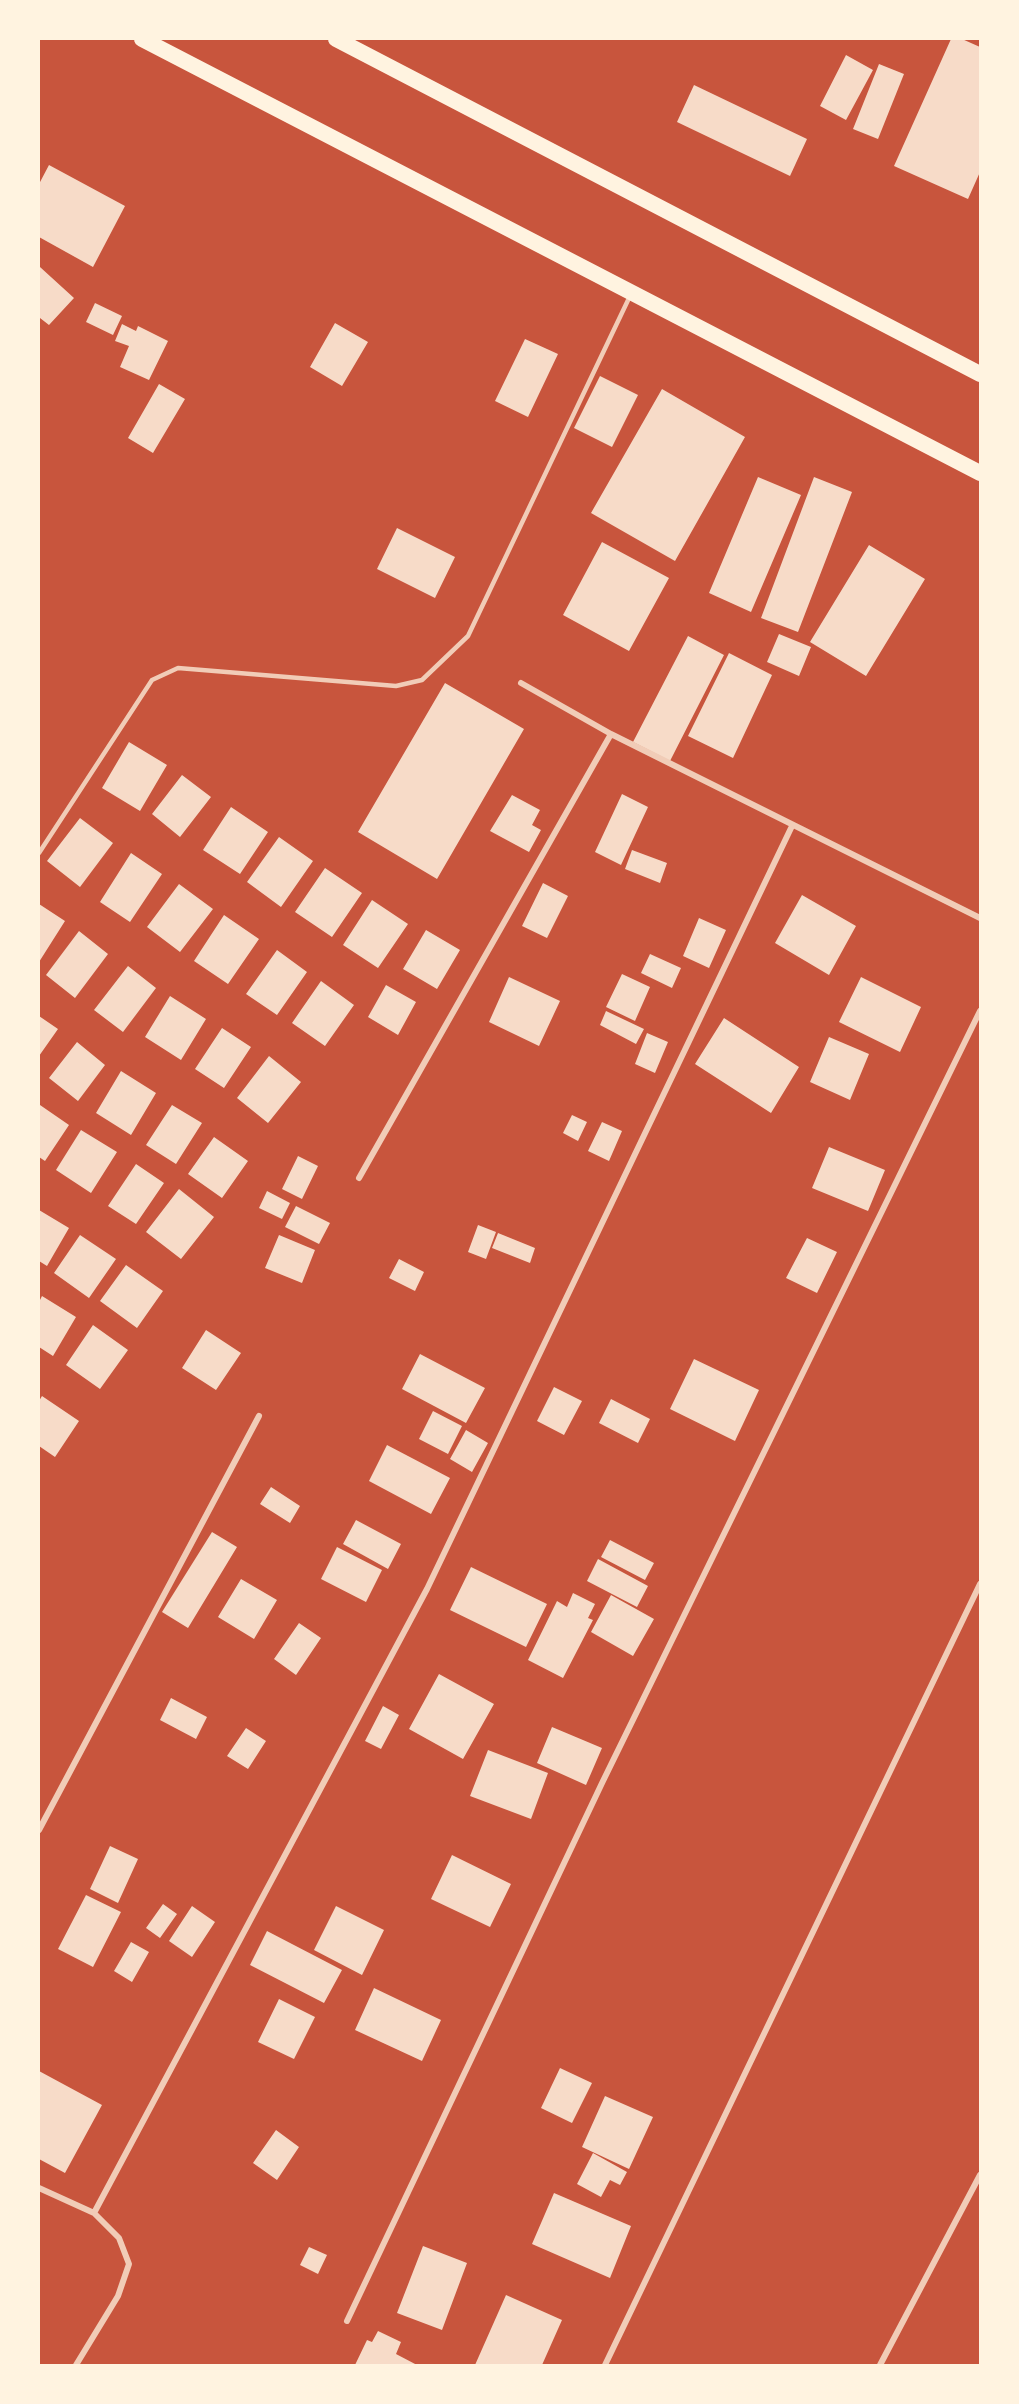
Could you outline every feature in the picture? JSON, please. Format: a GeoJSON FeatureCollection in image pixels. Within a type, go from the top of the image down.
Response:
{"type":"FeatureCollection","features":[{"type":"Feature","properties":{"kind":"highway"},"geometry":{"type":"LineString","coordinates":[[142,39],[980,473]]}},
{"type":"Feature","properties":{"kind":"highway"},"geometry":{"type":"LineString","coordinates":[[336,39],[980,374]]}},
{"type":"Feature","properties":{"kind":"street"},"geometry":{"type":"LineString","coordinates":[[521,683],[611,734],[980,918]]}},
{"type":"Feature","properties":{"kind":"street"},"geometry":{"type":"LineString","coordinates":[[359,1178],[611,734]]}},
{"type":"Feature","properties":{"kind":"street"},"geometry":{"type":"LineString","coordinates":[[94,2213],[427,1589],[792,826]]}},
{"type":"Feature","properties":{"kind":"street"},"geometry":{"type":"LineString","coordinates":[[347,2322],[603,1781],[980,1011]]}},
{"type":"Feature","properties":{"kind":"street"},"geometry":{"type":"LineString","coordinates":[[39,1830],[259,1416]]}},
{"type":"Feature","properties":{"kind":"street"},"geometry":{"type":"LineString","coordinates":[[605,2365],[980,1584]]}},
{"type":"Feature","properties":{"kind":"street"},"geometry":{"type":"LineString","coordinates":[[880,2365],[980,2175]]}},
{"type":"Feature","properties":{"kind":"street"},"geometry":{"type":"LineString","coordinates":[[39,2188],[94,2213],[119,2238],[129,2264],[118,2296],[76,2365]]}},
{"type":"Feature","properties":{"kind":"lane"},"geometry":{"type":"LineString","coordinates":[[39,853],[152,680],[178,668],[396,686],[422,680],[468,636],[632,291]]}},
{"type":"Feature","properties":{"kind":"building"},"geometry":{"type":"Polygon","coordinates":[[[951,39],[962,39],[980,47],[980,172],[968,199],[894,166],[951,39]]]}},
{"type":"Feature","properties":{"kind":"building"},"geometry":{"type":"Polygon","coordinates":[[[846,55],[873,70],[846,120],[820,106],[846,55]]]}},
{"type":"Feature","properties":{"kind":"building"},"geometry":{"type":"Polygon","coordinates":[[[879,64],[904,74],[878,139],[853,129],[879,64]]]}},
{"type":"Feature","properties":{"kind":"building"},"geometry":{"type":"Polygon","coordinates":[[[694,85],[807,139],[790,176],[677,122],[694,85]]]}},
{"type":"Feature","properties":{"kind":"building"},"geometry":{"type":"Polygon","coordinates":[[[49,165],[125,206],[93,267],[39,237],[39,184],[49,165]]]}},
{"type":"Feature","properties":{"kind":"building"},"geometry":{"type":"Polygon","coordinates":[[[40,267],[74,298],[49,325],[39,319],[40,267]]]}},
{"type":"Feature","properties":{"kind":"building"},"geometry":{"type":"Polygon","coordinates":[[[95,303],[122,316],[113,335],[86,322],[95,303]]]}},
{"type":"Feature","properties":{"kind":"building"},"geometry":{"type":"Polygon","coordinates":[[[335,323],[368,342],[342,386],[310,367],[335,323]]]}},
{"type":"Feature","properties":{"kind":"building"},"geometry":{"type":"Polygon","coordinates":[[[122,324],[136,331],[138,326],[168,341],[149,380],[120,367],[129,346],[115,341],[122,324]]]}},
{"type":"Feature","properties":{"kind":"building"},"geometry":{"type":"Polygon","coordinates":[[[525,339],[558,354],[528,417],[495,401],[525,339]]]}},
{"type":"Feature","properties":{"kind":"building"},"geometry":{"type":"Polygon","coordinates":[[[600,376],[638,395],[612,447],[574,428],[600,376]]]}},
{"type":"Feature","properties":{"kind":"building"},"geometry":{"type":"Polygon","coordinates":[[[159,384],[185,399],[153,453],[128,438],[159,384]]]}},
{"type":"Feature","properties":{"kind":"building"},"geometry":{"type":"Polygon","coordinates":[[[662,389],[745,437],[675,561],[591,513],[662,389]]]}},
{"type":"Feature","properties":{"kind":"building"},"geometry":{"type":"Polygon","coordinates":[[[758,477],[801,495],[751,612],[709,593],[758,477]]]}},
{"type":"Feature","properties":{"kind":"building"},"geometry":{"type":"Polygon","coordinates":[[[814,477],[852,492],[798,632],[761,618],[814,477]]]}},
{"type":"Feature","properties":{"kind":"building"},"geometry":{"type":"Polygon","coordinates":[[[397,528],[455,557],[435,598],[377,569],[397,528]]]}},
{"type":"Feature","properties":{"kind":"building"},"geometry":{"type":"Polygon","coordinates":[[[602,542],[669,578],[629,651],[563,615],[602,542]]]}},
{"type":"Feature","properties":{"kind":"building"},"geometry":{"type":"Polygon","coordinates":[[[869,545],[925,579],[866,676],[810,642],[869,545]]]}},
{"type":"Feature","properties":{"kind":"building"},"geometry":{"type":"Polygon","coordinates":[[[779,634],[811,647],[799,676],[767,662],[779,634]]]}},
{"type":"Feature","properties":{"kind":"building"},"geometry":{"type":"Polygon","coordinates":[[[688,636],[724,655],[670,761],[633,742],[688,636]]]}},
{"type":"Feature","properties":{"kind":"building"},"geometry":{"type":"Polygon","coordinates":[[[729,653],[772,675],[733,758],[688,736],[729,653]]]}},
{"type":"Feature","properties":{"kind":"building"},"geometry":{"type":"Polygon","coordinates":[[[445,683],[524,729],[437,879],[358,832],[445,683]]]}},
{"type":"Feature","properties":{"kind":"building"},"geometry":{"type":"Polygon","coordinates":[[[129,742],[167,765],[140,811],[102,788],[129,742]]]}},
{"type":"Feature","properties":{"kind":"building"},"geometry":{"type":"Polygon","coordinates":[[[182,775],[211,797],[180,837],[152,814],[182,775]]]}},
{"type":"Feature","properties":{"kind":"building"},"geometry":{"type":"Polygon","coordinates":[[[622,794],[648,807],[621,865],[595,852],[622,794]]]}},
{"type":"Feature","properties":{"kind":"building"},"geometry":{"type":"Polygon","coordinates":[[[512,795],[540,810],[532,825],[541,830],[529,852],[490,831],[512,795]]]}},
{"type":"Feature","properties":{"kind":"building"},"geometry":{"type":"Polygon","coordinates":[[[231,807],[268,832],[240,874],[203,850],[231,807]]]}},
{"type":"Feature","properties":{"kind":"building"},"geometry":{"type":"Polygon","coordinates":[[[80,818],[113,843],[80,887],[47,861],[80,818]]]}},
{"type":"Feature","properties":{"kind":"building"},"geometry":{"type":"Polygon","coordinates":[[[279,837],[313,861],[281,907],[247,882],[279,837]]]}},
{"type":"Feature","properties":{"kind":"building"},"geometry":{"type":"Polygon","coordinates":[[[632,850],[667,863],[660,883],[625,869],[632,850]]]}},
{"type":"Feature","properties":{"kind":"building"},"geometry":{"type":"Polygon","coordinates":[[[131,853],[162,874],[130,922],[100,902],[131,853]]]}},
{"type":"Feature","properties":{"kind":"building"},"geometry":{"type":"Polygon","coordinates":[[[325,868],[362,893],[332,937],[295,912],[325,868]]]}},
{"type":"Feature","properties":{"kind":"building"},"geometry":{"type":"Polygon","coordinates":[[[543,883],[568,896],[547,938],[522,926],[543,883]]]}},
{"type":"Feature","properties":{"kind":"building"},"geometry":{"type":"Polygon","coordinates":[[[179,884],[213,909],[180,952],[147,927],[179,884]]]}},
{"type":"Feature","properties":{"kind":"building"},"geometry":{"type":"Polygon","coordinates":[[[802,895],[856,926],[829,975],[775,943],[802,895]]]}},
{"type":"Feature","properties":{"kind":"building"},"geometry":{"type":"Polygon","coordinates":[[[372,900],[408,924],[378,968],[343,945],[372,900]]]}},
{"type":"Feature","properties":{"kind":"building"},"geometry":{"type":"Polygon","coordinates":[[[39,904],[65,921],[39,962],[39,904]]]}},
{"type":"Feature","properties":{"kind":"building"},"geometry":{"type":"Polygon","coordinates":[[[224,915],[259,939],[228,984],[194,961],[224,915]]]}},
{"type":"Feature","properties":{"kind":"building"},"geometry":{"type":"Polygon","coordinates":[[[699,918],[726,930],[709,968],[683,956],[699,918]]]}},
{"type":"Feature","properties":{"kind":"building"},"geometry":{"type":"Polygon","coordinates":[[[426,930],[460,950],[437,989],[403,969],[426,930]]]}},
{"type":"Feature","properties":{"kind":"building"},"geometry":{"type":"Polygon","coordinates":[[[79,931],[108,954],[75,998],[46,975],[79,931]]]}},
{"type":"Feature","properties":{"kind":"building"},"geometry":{"type":"Polygon","coordinates":[[[277,950],[307,972],[277,1015],[246,994],[277,950]]]}},
{"type":"Feature","properties":{"kind":"building"},"geometry":{"type":"Polygon","coordinates":[[[650,954],[681,968],[672,988],[641,973],[650,954]]]}},
{"type":"Feature","properties":{"kind":"building"},"geometry":{"type":"Polygon","coordinates":[[[128,966],[156,988],[123,1032],[94,1010],[128,966]]]}},
{"type":"Feature","properties":{"kind":"building"},"geometry":{"type":"Polygon","coordinates":[[[622,974],[650,987],[635,1021],[606,1007],[622,974]]]}},
{"type":"Feature","properties":{"kind":"building"},"geometry":{"type":"Polygon","coordinates":[[[509,977],[560,1001],[539,1046],[489,1022],[509,977]]]}},
{"type":"Feature","properties":{"kind":"building"},"geometry":{"type":"Polygon","coordinates":[[[861,977],[921,1007],[900,1052],[839,1022],[861,977]]]}},
{"type":"Feature","properties":{"kind":"building"},"geometry":{"type":"Polygon","coordinates":[[[321,981],[354,1005],[325,1046],[292,1023],[321,981]]]}},
{"type":"Feature","properties":{"kind":"building"},"geometry":{"type":"Polygon","coordinates":[[[386,985],[416,1002],[398,1035],[368,1017],[386,985]]]}},
{"type":"Feature","properties":{"kind":"building"},"geometry":{"type":"Polygon","coordinates":[[[170,996],[206,1019],[181,1060],[145,1037],[170,996]]]}},
{"type":"Feature","properties":{"kind":"building"},"geometry":{"type":"Polygon","coordinates":[[[606,1011],[644,1029],[636,1044],[600,1025],[606,1011]]]}},
{"type":"Feature","properties":{"kind":"building"},"geometry":{"type":"Polygon","coordinates":[[[39,1016],[58,1029],[39,1056],[39,1016]]]}},
{"type":"Feature","properties":{"kind":"building"},"geometry":{"type":"Polygon","coordinates":[[[724,1018],[799,1067],[771,1113],[695,1064],[724,1018]]]}},
{"type":"Feature","properties":{"kind":"building"},"geometry":{"type":"Polygon","coordinates":[[[222,1028],[251,1047],[224,1088],[195,1069],[222,1028]]]}},
{"type":"Feature","properties":{"kind":"building"},"geometry":{"type":"Polygon","coordinates":[[[647,1033],[668,1042],[655,1073],[635,1064],[647,1033]]]}},
{"type":"Feature","properties":{"kind":"building"},"geometry":{"type":"Polygon","coordinates":[[[829,1037],[869,1054],[850,1100],[810,1082],[829,1037]]]}},
{"type":"Feature","properties":{"kind":"building"},"geometry":{"type":"Polygon","coordinates":[[[77,1042],[105,1065],[78,1101],[49,1078],[77,1042]]]}},
{"type":"Feature","properties":{"kind":"building"},"geometry":{"type":"Polygon","coordinates":[[[269,1056],[301,1082],[268,1123],[237,1098],[269,1056]]]}},
{"type":"Feature","properties":{"kind":"building"},"geometry":{"type":"Polygon","coordinates":[[[121,1071],[156,1093],[131,1135],[96,1113],[121,1071]]]}},
{"type":"Feature","properties":{"kind":"building"},"geometry":{"type":"Polygon","coordinates":[[[40,1105],[69,1125],[45,1161],[39,1157],[40,1105]]]}},
{"type":"Feature","properties":{"kind":"building"},"geometry":{"type":"Polygon","coordinates":[[[172,1105],[202,1123],[176,1164],[146,1145],[172,1105]]]}},
{"type":"Feature","properties":{"kind":"building"},"geometry":{"type":"Polygon","coordinates":[[[572,1115],[587,1122],[578,1141],[563,1133],[572,1115]]]}},
{"type":"Feature","properties":{"kind":"building"},"geometry":{"type":"Polygon","coordinates":[[[602,1122],[622,1131],[609,1161],[588,1151],[602,1122]]]}},
{"type":"Feature","properties":{"kind":"building"},"geometry":{"type":"Polygon","coordinates":[[[81,1130],[117,1152],[91,1193],[56,1170],[81,1130]]]}},
{"type":"Feature","properties":{"kind":"building"},"geometry":{"type":"Polygon","coordinates":[[[214,1137],[248,1161],[222,1198],[188,1174],[214,1137]]]}},
{"type":"Feature","properties":{"kind":"building"},"geometry":{"type":"Polygon","coordinates":[[[829,1147],[885,1170],[868,1211],[812,1188],[829,1147]]]}},
{"type":"Feature","properties":{"kind":"building"},"geometry":{"type":"Polygon","coordinates":[[[298,1156],[318,1166],[302,1199],[282,1189],[298,1156]]]}},
{"type":"Feature","properties":{"kind":"building"},"geometry":{"type":"Polygon","coordinates":[[[136,1164],[164,1183],[136,1224],[108,1206],[136,1164]]]}},
{"type":"Feature","properties":{"kind":"building"},"geometry":{"type":"Polygon","coordinates":[[[179,1189],[214,1217],[181,1259],[146,1232],[179,1189]]]}},
{"type":"Feature","properties":{"kind":"building"},"geometry":{"type":"Polygon","coordinates":[[[267,1191],[290,1203],[282,1219],[259,1208],[267,1191]]]}},
{"type":"Feature","properties":{"kind":"building"},"geometry":{"type":"Polygon","coordinates":[[[296,1206],[330,1223],[319,1244],[285,1227],[296,1206]]]}},
{"type":"Feature","properties":{"kind":"building"},"geometry":{"type":"Polygon","coordinates":[[[39,1210],[69,1228],[47,1266],[39,1261],[39,1210]]]}},
{"type":"Feature","properties":{"kind":"building"},"geometry":{"type":"Polygon","coordinates":[[[478,1225],[496,1232],[486,1259],[468,1252],[478,1225]]]}},
{"type":"Feature","properties":{"kind":"building"},"geometry":{"type":"Polygon","coordinates":[[[498,1233],[535,1248],[530,1263],[492,1248],[498,1233]]]}},
{"type":"Feature","properties":{"kind":"building"},"geometry":{"type":"Polygon","coordinates":[[[80,1235],[116,1259],[89,1298],[54,1273],[80,1235]]]}},
{"type":"Feature","properties":{"kind":"building"},"geometry":{"type":"Polygon","coordinates":[[[279,1235],[315,1250],[302,1283],[265,1268],[279,1235]]]}},
{"type":"Feature","properties":{"kind":"building"},"geometry":{"type":"Polygon","coordinates":[[[807,1238],[837,1252],[817,1293],[786,1278],[807,1238]]]}},
{"type":"Feature","properties":{"kind":"building"},"geometry":{"type":"Polygon","coordinates":[[[399,1259],[424,1272],[415,1291],[389,1278],[399,1259]]]}},
{"type":"Feature","properties":{"kind":"building"},"geometry":{"type":"Polygon","coordinates":[[[126,1265],[163,1291],[137,1328],[100,1301],[126,1265]]]}},
{"type":"Feature","properties":{"kind":"building"},"geometry":{"type":"Polygon","coordinates":[[[42,1296],[76,1317],[53,1356],[39,1347],[39,1302],[42,1296]]]}},
{"type":"Feature","properties":{"kind":"building"},"geometry":{"type":"Polygon","coordinates":[[[93,1325],[128,1350],[100,1389],[66,1365],[93,1325]]]}},
{"type":"Feature","properties":{"kind":"building"},"geometry":{"type":"Polygon","coordinates":[[[206,1330],[241,1353],[216,1390],[182,1368],[206,1330]]]}},
{"type":"Feature","properties":{"kind":"building"},"geometry":{"type":"Polygon","coordinates":[[[420,1354],[485,1388],[466,1423],[402,1389],[420,1354]]]}},
{"type":"Feature","properties":{"kind":"building"},"geometry":{"type":"Polygon","coordinates":[[[694,1359],[759,1390],[735,1441],[670,1409],[694,1359]]]}},
{"type":"Feature","properties":{"kind":"building"},"geometry":{"type":"Polygon","coordinates":[[[554,1387],[582,1401],[564,1435],[537,1421],[554,1387]]]}},
{"type":"Feature","properties":{"kind":"building"},"geometry":{"type":"Polygon","coordinates":[[[42,1396],[79,1421],[55,1457],[39,1446],[39,1401],[42,1396]]]}},
{"type":"Feature","properties":{"kind":"building"},"geometry":{"type":"Polygon","coordinates":[[[611,1399],[650,1419],[638,1443],[599,1423],[611,1399]]]}},
{"type":"Feature","properties":{"kind":"building"},"geometry":{"type":"Polygon","coordinates":[[[433,1411],[462,1426],[448,1454],[419,1439],[433,1411]]]}},
{"type":"Feature","properties":{"kind":"building"},"geometry":{"type":"Polygon","coordinates":[[[466,1430],[488,1443],[472,1472],[450,1459],[466,1430]]]}},
{"type":"Feature","properties":{"kind":"building"},"geometry":{"type":"Polygon","coordinates":[[[387,1445],[450,1478],[431,1514],[369,1481],[387,1445]]]}},
{"type":"Feature","properties":{"kind":"building"},"geometry":{"type":"Polygon","coordinates":[[[271,1487],[300,1506],[290,1523],[260,1504],[271,1487]]]}},
{"type":"Feature","properties":{"kind":"building"},"geometry":{"type":"Polygon","coordinates":[[[356,1520],[401,1544],[388,1569],[343,1544],[356,1520]]]}},
{"type":"Feature","properties":{"kind":"building"},"geometry":{"type":"Polygon","coordinates":[[[212,1532],[237,1547],[188,1628],[162,1612],[212,1532]]]}},
{"type":"Feature","properties":{"kind":"building"},"geometry":{"type":"Polygon","coordinates":[[[610,1540],[654,1563],[645,1580],[601,1557],[610,1540]]]}},
{"type":"Feature","properties":{"kind":"building"},"geometry":{"type":"Polygon","coordinates":[[[337,1547],[382,1570],[366,1602],[321,1579],[337,1547]]]}},
{"type":"Feature","properties":{"kind":"building"},"geometry":{"type":"Polygon","coordinates":[[[598,1559],[648,1586],[637,1607],[587,1581],[598,1559]]]}},
{"type":"Feature","properties":{"kind":"building"},"geometry":{"type":"Polygon","coordinates":[[[471,1567],[547,1604],[526,1647],[450,1610],[471,1567]]]}},
{"type":"Feature","properties":{"kind":"building"},"geometry":{"type":"Polygon","coordinates":[[[241,1579],[277,1600],[254,1639],[218,1617],[241,1579]]]}},
{"type":"Feature","properties":{"kind":"building"},"geometry":{"type":"Polygon","coordinates":[[[573,1593],[595,1604],[588,1618],[593,1620],[563,1678],[528,1660],[557,1601],[567,1607],[573,1593]]]}},
{"type":"Feature","properties":{"kind":"building"},"geometry":{"type":"Polygon","coordinates":[[[611,1595],[654,1619],[633,1656],[591,1632],[611,1595]]]}},
{"type":"Feature","properties":{"kind":"building"},"geometry":{"type":"Polygon","coordinates":[[[299,1623],[321,1638],[296,1675],[274,1659],[299,1623]]]}},
{"type":"Feature","properties":{"kind":"building"},"geometry":{"type":"Polygon","coordinates":[[[439,1674],[494,1704],[463,1759],[409,1729],[439,1674]]]}},
{"type":"Feature","properties":{"kind":"building"},"geometry":{"type":"Polygon","coordinates":[[[171,1698],[207,1717],[196,1739],[160,1720],[171,1698]]]}},
{"type":"Feature","properties":{"kind":"building"},"geometry":{"type":"Polygon","coordinates":[[[383,1706],[399,1715],[381,1749],[365,1741],[383,1706]]]}},
{"type":"Feature","properties":{"kind":"building"},"geometry":{"type":"Polygon","coordinates":[[[552,1727],[602,1748],[586,1785],[537,1763],[552,1727]]]}},
{"type":"Feature","properties":{"kind":"building"},"geometry":{"type":"Polygon","coordinates":[[[246,1728],[266,1741],[248,1769],[227,1756],[246,1728]]]}},
{"type":"Feature","properties":{"kind":"building"},"geometry":{"type":"Polygon","coordinates":[[[488,1750],[548,1773],[531,1819],[470,1796],[488,1750]]]}},
{"type":"Feature","properties":{"kind":"building"},"geometry":{"type":"Polygon","coordinates":[[[110,1846],[138,1859],[118,1903],[90,1889],[110,1846]]]}},
{"type":"Feature","properties":{"kind":"building"},"geometry":{"type":"Polygon","coordinates":[[[452,1855],[511,1884],[490,1927],[431,1899],[452,1855]]]}},
{"type":"Feature","properties":{"kind":"building"},"geometry":{"type":"Polygon","coordinates":[[[86,1895],[121,1912],[93,1967],[58,1949],[86,1895]]]}},
{"type":"Feature","properties":{"kind":"building"},"geometry":{"type":"Polygon","coordinates":[[[163,1904],[177,1914],[160,1938],[146,1928],[163,1904]]]}},
{"type":"Feature","properties":{"kind":"building"},"geometry":{"type":"Polygon","coordinates":[[[192,1906],[215,1922],[192,1957],[169,1941],[192,1906]]]}},
{"type":"Feature","properties":{"kind":"building"},"geometry":{"type":"Polygon","coordinates":[[[336,1906],[384,1930],[362,1975],[314,1950],[336,1906]]]}},
{"type":"Feature","properties":{"kind":"building"},"geometry":{"type":"Polygon","coordinates":[[[267,1931],[342,1970],[324,2003],[250,1965],[267,1931]]]}},
{"type":"Feature","properties":{"kind":"building"},"geometry":{"type":"Polygon","coordinates":[[[131,1942],[149,1952],[132,1982],[114,1971],[131,1942]]]}},
{"type":"Feature","properties":{"kind":"building"},"geometry":{"type":"Polygon","coordinates":[[[374,1988],[441,2020],[422,2061],[355,2030],[374,1988]]]}},
{"type":"Feature","properties":{"kind":"building"},"geometry":{"type":"Polygon","coordinates":[[[279,1999],[315,2017],[294,2059],[258,2042],[279,1999]]]}},
{"type":"Feature","properties":{"kind":"building"},"geometry":{"type":"Polygon","coordinates":[[[560,2068],[592,2083],[572,2123],[541,2108],[560,2068]]]}},
{"type":"Feature","properties":{"kind":"building"},"geometry":{"type":"Polygon","coordinates":[[[39,2071],[102,2105],[65,2173],[39,2159],[39,2071]]]}},
{"type":"Feature","properties":{"kind":"building"},"geometry":{"type":"Polygon","coordinates":[[[605,2096],[653,2117],[629,2169],[582,2147],[605,2096]]]}},
{"type":"Feature","properties":{"kind":"building"},"geometry":{"type":"Polygon","coordinates":[[[276,2130],[299,2147],[277,2180],[253,2163],[276,2130]]]}},
{"type":"Feature","properties":{"kind":"building"},"geometry":{"type":"Polygon","coordinates":[[[593,2153],[627,2172],[620,2185],[610,2180],[601,2197],[577,2184],[593,2153]]]}},
{"type":"Feature","properties":{"kind":"building"},"geometry":{"type":"Polygon","coordinates":[[[554,2193],[631,2226],[610,2278],[532,2244],[554,2193]]]}},
{"type":"Feature","properties":{"kind":"building"},"geometry":{"type":"Polygon","coordinates":[[[423,2246],[467,2263],[442,2330],[397,2313],[423,2246]]]}},
{"type":"Feature","properties":{"kind":"building"},"geometry":{"type":"Polygon","coordinates":[[[309,2247],[327,2255],[318,2274],[300,2265],[309,2247]]]}},
{"type":"Feature","properties":{"kind":"building"},"geometry":{"type":"Polygon","coordinates":[[[506,2295],[562,2320],[542,2365],[475,2365],[506,2295]]]}},
{"type":"Feature","properties":{"kind":"building"},"geometry":{"type":"Polygon","coordinates":[[[378,2331],[401,2342],[396,2354],[417,2365],[355,2365],[367,2340],[372,2342],[378,2331]]]}}]}
